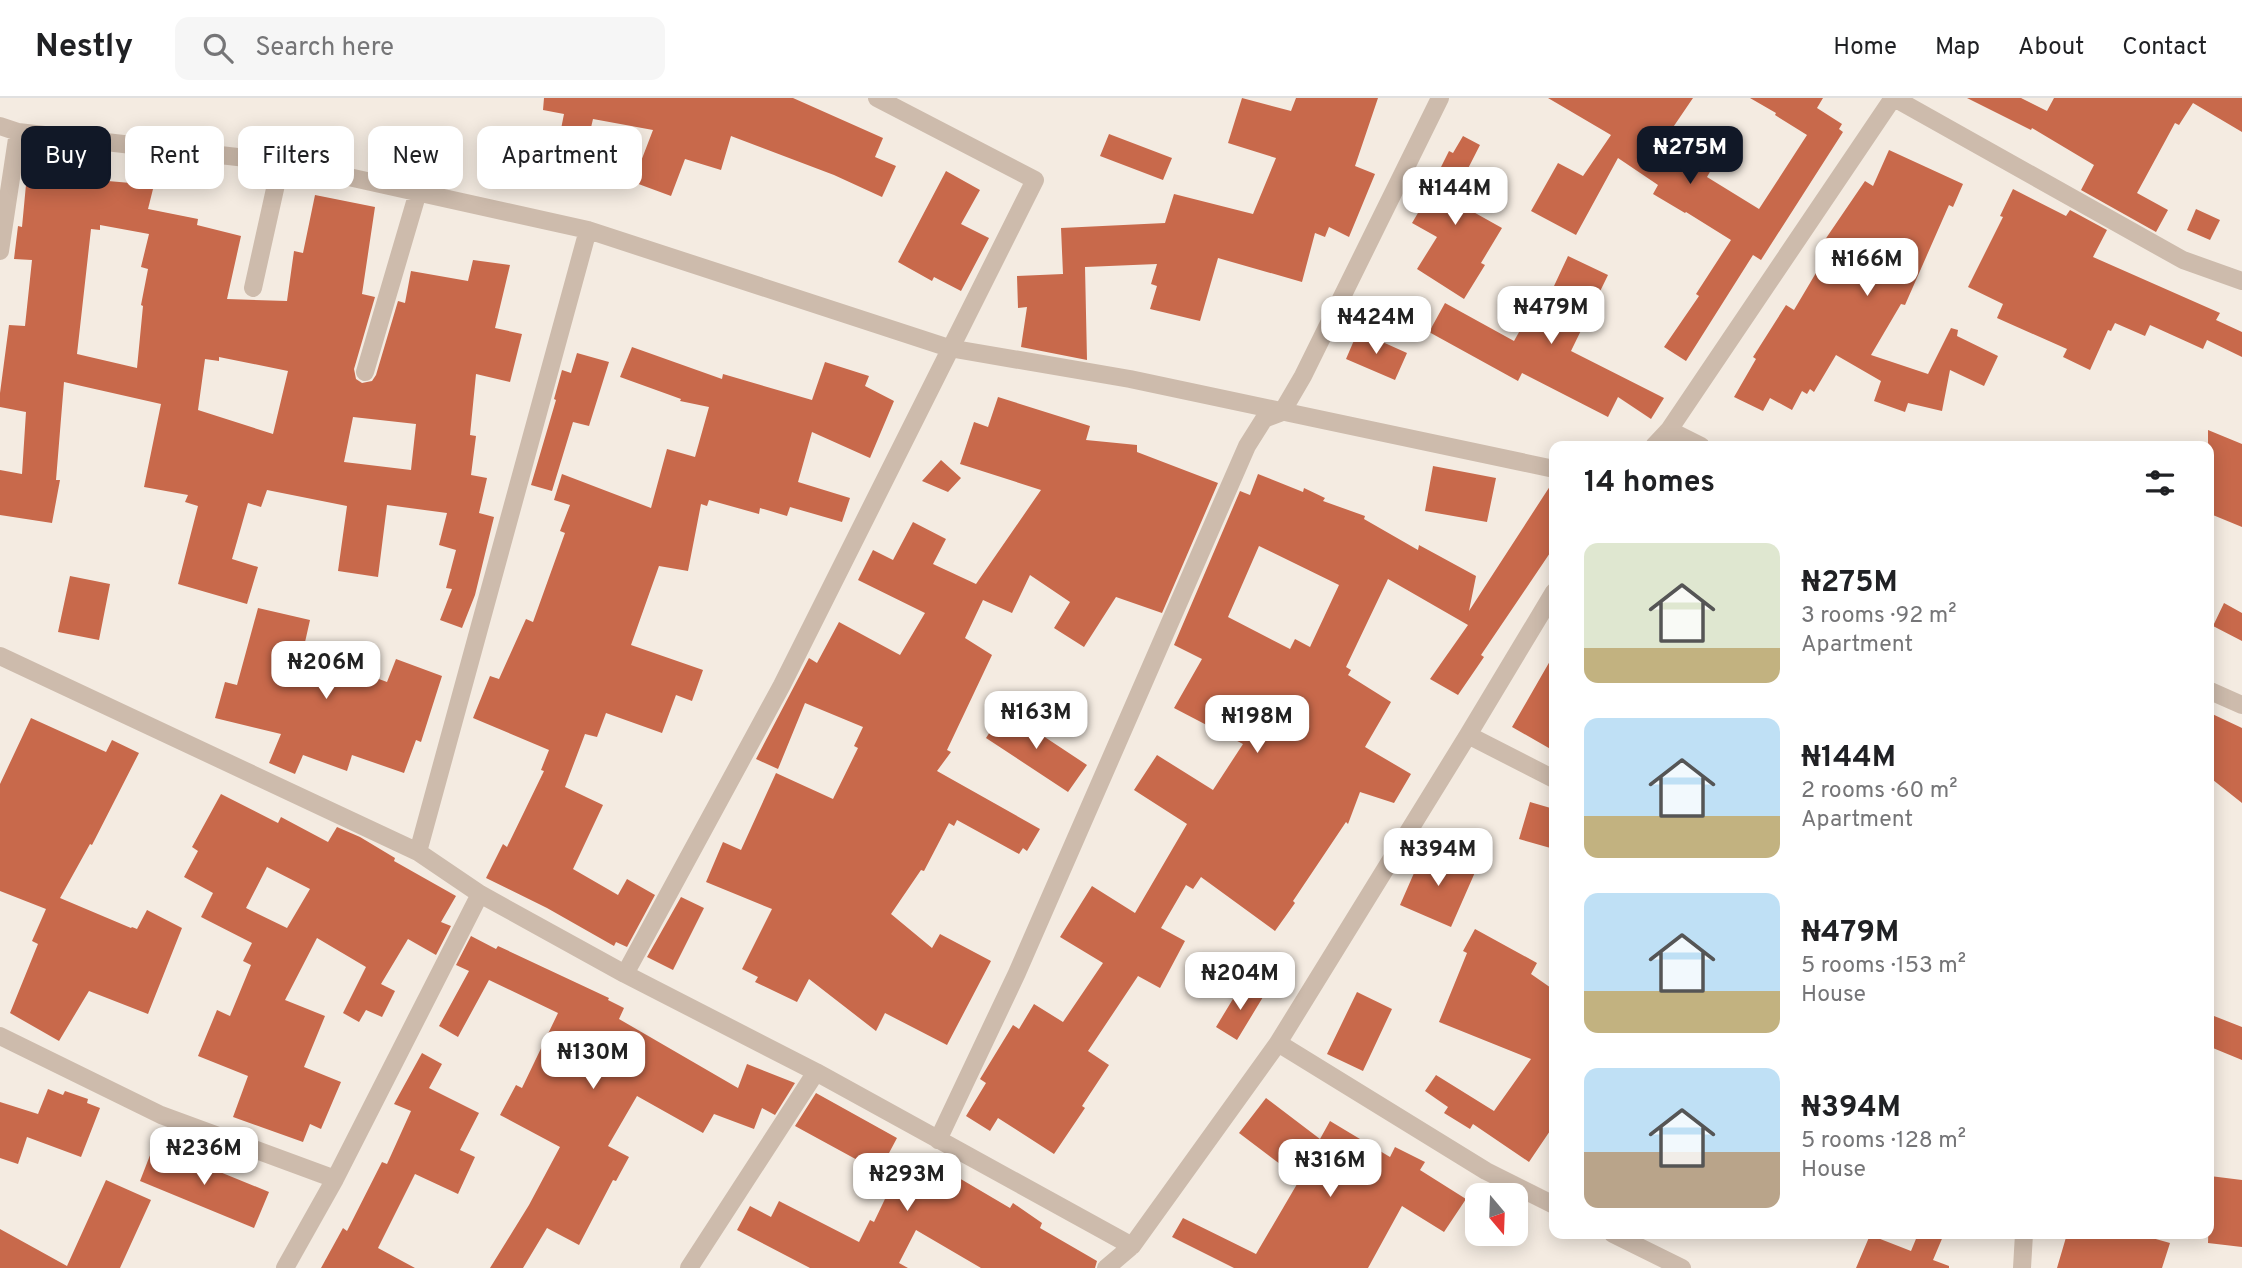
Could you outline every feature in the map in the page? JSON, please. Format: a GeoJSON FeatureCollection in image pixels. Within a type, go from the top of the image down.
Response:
{"type":"FeatureCollection","features":[{"type":"Feature","properties":{"kind":"street"},"geometry":{"type":"LineString","coordinates":[[625,974],[782,685],[1035,180],[879,98]]}},
{"type":"Feature","properties":{"kind":"street"},"geometry":{"type":"LineString","coordinates":[[938,1140],[1017,973],[1247,446],[1264,419],[1282,412],[1303,376],[1440,98]]}},
{"type":"Feature","properties":{"kind":"street"},"geometry":{"type":"LineString","coordinates":[[1659,441],[1669,430],[1894,98],[2183,260],[2242,281]]}},
{"type":"Feature","properties":{"kind":"street"},"geometry":{"type":"LineString","coordinates":[[0,126],[18,132],[238,157]]}},
{"type":"Feature","properties":{"kind":"street"},"geometry":{"type":"LineString","coordinates":[[0,251],[18,132]]}},
{"type":"Feature","properties":{"kind":"street"},"geometry":{"type":"LineString","coordinates":[[354,178],[588,230],[949,348],[1130,379],[1549,468]]}},
{"type":"Feature","properties":{"kind":"street"},"geometry":{"type":"LineString","coordinates":[[253,288],[275,189]]}},
{"type":"Feature","properties":{"kind":"street"},"geometry":{"type":"LineString","coordinates":[[366,372],[418,192]]}},
{"type":"Feature","properties":{"kind":"street"},"geometry":{"type":"LineString","coordinates":[[418,852],[588,230]]}},
{"type":"Feature","properties":{"kind":"street"},"geometry":{"type":"LineString","coordinates":[[1669,430],[1691,441]]}},
{"type":"Feature","properties":{"kind":"street"},"geometry":{"type":"LineString","coordinates":[[1106,1268],[1132,1246],[1278,1044],[1549,600]]}},
{"type":"Feature","properties":{"kind":"street"},"geometry":{"type":"LineString","coordinates":[[0,656],[418,852],[480,894],[625,974],[816,1072],[1132,1246]]}},
{"type":"Feature","properties":{"kind":"street"},"geometry":{"type":"LineString","coordinates":[[2214,693],[2242,705]]}},
{"type":"Feature","properties":{"kind":"street"},"geometry":{"type":"LineString","coordinates":[[1468,735],[1549,776]]}},
{"type":"Feature","properties":{"kind":"street"},"geometry":{"type":"LineString","coordinates":[[285,1268],[335,1179],[480,894]]}},
{"type":"Feature","properties":{"kind":"street"},"geometry":{"type":"LineString","coordinates":[[0,1036],[161,1115],[335,1179]]}},
{"type":"Feature","properties":{"kind":"street"},"geometry":{"type":"LineString","coordinates":[[1278,1044],[1486,1171],[1549,1202]]}},
{"type":"Feature","properties":{"kind":"street"},"geometry":{"type":"LineString","coordinates":[[689,1268],[816,1072]]}},
{"type":"Feature","properties":{"kind":"street"},"geometry":{"type":"LineString","coordinates":[[1623,1239],[1682,1268]]}},
{"type":"Feature","properties":{"kind":"street"},"geometry":{"type":"LineString","coordinates":[[2022,1268],[2024,1239]]}},
{"type":"Feature","properties":{"kind":"building"},"geometry":{"type":"Polygon","coordinates":[[[544,98],[793,98],[883,138],[875,157],[896,166],[882,197],[834,175],[731,136],[721,170],[685,159],[671,196],[642,185],[642,159],[653,130],[593,119],[591,126],[562,126],[564,114],[543,110],[544,98]]]}},
{"type":"Feature","properties":{"kind":"building"},"geometry":{"type":"Polygon","coordinates":[[[1242,98],[1291,111],[1296,98],[1378,98],[1355,166],[1375,174],[1349,237],[1329,227],[1325,237],[1315,233],[1302,282],[1218,258],[1200,321],[1150,309],[1157,286],[1151,284],[1157,264],[1085,267],[1087,360],[1021,347],[1027,307],[1018,308],[1017,276],[1063,274],[1061,228],[1165,223],[1174,194],[1253,214],[1276,158],[1228,143],[1242,98]]]}},
{"type":"Feature","properties":{"kind":"building"},"geometry":{"type":"Polygon","coordinates":[[[1548,98],[1693,98],[1663,142],[1711,170],[1707,177],[1759,209],[1807,135],[1750,98],[1823,98],[1817,108],[1842,124],[1839,129],[1843,132],[1761,260],[1753,255],[1686,361],[1664,347],[1699,296],[1696,294],[1731,240],[1653,194],[1658,185],[1618,158],[1576,235],[1531,211],[1558,163],[1583,176],[1611,135],[1548,98]]]}},
{"type":"Feature","properties":{"kind":"building"},"geometry":{"type":"Polygon","coordinates":[[[1967,98],[2021,98],[2047,111],[2054,98],[2242,98],[2242,132],[2193,103],[2179,125],[2175,123],[2137,193],[2168,210],[2156,232],[2081,190],[2094,165],[2032,128],[2031,130],[1967,98]]]}},
{"type":"Feature","properties":{"kind":"building"},"geometry":{"type":"Polygon","coordinates":[[[1109,134],[1172,158],[1163,180],[1100,156],[1109,134]]]}},
{"type":"Feature","properties":{"kind":"building"},"geometry":{"type":"Polygon","coordinates":[[[1463,136],[1480,145],[1452,200],[1502,228],[1481,263],[1485,265],[1464,299],[1417,269],[1437,237],[1412,223],[1434,186],[1432,185],[1449,151],[1453,153],[1463,136]]]}},
{"type":"Feature","properties":{"kind":"building"},"geometry":{"type":"Polygon","coordinates":[[[1889,150],[1963,184],[1953,207],[1949,205],[1905,305],[1901,304],[1871,355],[1928,374],[1951,328],[1958,330],[1957,336],[1998,356],[1984,386],[1950,370],[1942,411],[1908,403],[1905,412],[1874,401],[1881,381],[1836,355],[1814,392],[1810,389],[1807,394],[1802,391],[1792,410],[1770,398],[1763,411],[1734,397],[1756,359],[1753,357],[1786,305],[1794,310],[1826,256],[1818,250],[1865,181],[1873,186],[1889,150]]]}},
{"type":"Feature","properties":{"kind":"building"},"geometry":{"type":"Polygon","coordinates":[[[946,171],[980,190],[961,224],[989,238],[961,291],[934,277],[932,281],[898,262],[946,171]]]}},
{"type":"Feature","properties":{"kind":"building"},"geometry":{"type":"Polygon","coordinates":[[[111,181],[125,182],[125,189],[153,189],[148,209],[198,219],[197,225],[241,236],[227,299],[287,301],[294,251],[303,253],[315,195],[375,207],[362,294],[375,297],[354,369],[356,379],[362,383],[372,381],[376,375],[398,301],[405,303],[411,271],[468,281],[473,260],[510,265],[495,328],[522,334],[510,382],[476,374],[470,435],[476,436],[471,475],[487,478],[479,513],[494,517],[475,595],[462,628],[440,620],[452,589],[446,588],[456,550],[439,545],[447,513],[387,505],[378,577],[338,571],[347,506],[267,490],[261,507],[248,503],[232,559],[258,567],[247,604],[178,584],[198,506],[185,502],[188,495],[144,487],[161,404],[64,382],[56,480],[60,480],[52,523],[0,515],[0,470],[22,474],[26,412],[0,407],[9,325],[25,326],[32,260],[14,259],[18,226],[22,227],[26,189],[111,189],[111,181]],[[100,225],[100,230],[91,229],[77,354],[137,368],[141,305],[148,269],[141,267],[149,234],[100,225]],[[219,357],[219,361],[205,359],[198,410],[273,434],[288,371],[219,357]],[[353,417],[344,462],[411,470],[416,424],[353,417]]]}},
{"type":"Feature","properties":{"kind":"building"},"geometry":{"type":"Polygon","coordinates":[[[2013,189],[2066,216],[2070,210],[2107,230],[2093,257],[2220,313],[2216,320],[2242,332],[2242,357],[2207,340],[2203,349],[2150,325],[2145,336],[2115,323],[2111,331],[2108,330],[2090,370],[2063,357],[2067,349],[1997,318],[2003,304],[1968,287],[2003,217],[2000,216],[2013,189]]]}},
{"type":"Feature","properties":{"kind":"building"},"geometry":{"type":"Polygon","coordinates":[[[2196,209],[2220,220],[2210,240],[2187,230],[2196,209]]]}},
{"type":"Feature","properties":{"kind":"building"},"geometry":{"type":"Polygon","coordinates":[[[1568,256],[1608,275],[1571,351],[1664,398],[1651,419],[1618,397],[1608,417],[1522,373],[1518,381],[1429,332],[1445,303],[1514,341],[1523,325],[1533,331],[1568,256]]]}},
{"type":"Feature","properties":{"kind":"building"},"geometry":{"type":"Polygon","coordinates":[[[1358,331],[1407,353],[1395,380],[1346,359],[1358,331]]]}},
{"type":"Feature","properties":{"kind":"building"},"geometry":{"type":"Polygon","coordinates":[[[632,347],[722,379],[723,374],[812,400],[825,362],[869,376],[865,386],[894,401],[870,458],[812,432],[798,482],[850,498],[842,522],[790,507],[787,516],[760,508],[759,514],[709,500],[707,506],[701,504],[688,571],[659,566],[631,645],[703,670],[692,701],[676,695],[662,733],[606,713],[597,737],[585,734],[565,787],[603,805],[573,869],[618,895],[627,879],[655,895],[627,947],[616,942],[614,946],[547,908],[486,878],[503,844],[507,847],[544,771],[541,770],[549,750],[473,718],[490,676],[499,679],[526,619],[533,622],[565,533],[560,531],[570,505],[554,500],[562,474],[651,508],[667,449],[695,457],[709,407],[680,401],[681,399],[620,377],[632,347]]]}},
{"type":"Feature","properties":{"kind":"building"},"geometry":{"type":"Polygon","coordinates":[[[577,353],[609,362],[589,426],[573,422],[552,491],[531,485],[562,370],[571,373],[577,353]]]}},
{"type":"Feature","properties":{"kind":"building"},"geometry":{"type":"Polygon","coordinates":[[[998,397],[1090,426],[1086,440],[1137,445],[1137,452],[1218,483],[1162,613],[1116,597],[1084,647],[1054,628],[1070,602],[1030,575],[1012,613],[983,600],[965,638],[992,655],[947,750],[951,752],[937,771],[1040,829],[1027,851],[1023,848],[1019,854],[957,820],[954,826],[949,823],[924,871],[921,870],[891,914],[932,948],[940,934],[991,961],[947,1045],[885,1013],[876,1031],[809,979],[797,1002],[755,982],[758,977],[742,969],[772,909],[706,882],[723,842],[741,850],[776,773],[833,799],[858,748],[854,746],[863,727],[805,703],[778,769],[756,759],[809,658],[817,663],[839,622],[900,655],[925,613],[858,580],[873,550],[893,560],[913,522],[946,539],[933,564],[976,584],[1041,490],[960,464],[974,422],[988,427],[998,397]]]}},
{"type":"Feature","properties":{"kind":"building"},"geometry":{"type":"Polygon","coordinates":[[[2208,430],[2242,444],[2242,527],[2214,515],[2214,441],[2208,441],[2208,430]]]}},
{"type":"Feature","properties":{"kind":"building"},"geometry":{"type":"Polygon","coordinates":[[[941,460],[961,478],[948,492],[922,481],[941,460]]]}},
{"type":"Feature","properties":{"kind":"building"},"geometry":{"type":"Polygon","coordinates":[[[1433,466],[1496,478],[1487,522],[1425,511],[1433,466]]]}},
{"type":"Feature","properties":{"kind":"building"},"geometry":{"type":"Polygon","coordinates":[[[1258,474],[1303,492],[1304,488],[1325,498],[1323,501],[1365,516],[1364,519],[1418,550],[1419,545],[1476,576],[1469,611],[1549,488],[1549,554],[1481,655],[1484,657],[1458,695],[1430,679],[1468,625],[1388,579],[1346,667],[1351,670],[1348,675],[1391,702],[1365,747],[1411,774],[1394,803],[1360,792],[1348,824],[1346,822],[1275,931],[1201,877],[1193,889],[1186,885],[1161,928],[1185,941],[1160,988],[1138,976],[1088,1051],[1109,1065],[1082,1106],[1085,1108],[1054,1154],[998,1118],[990,1131],[966,1116],[986,1083],[980,1079],[1013,1025],[1019,1029],[1034,1004],[1063,1022],[1103,963],[1060,937],[1092,886],[1135,913],[1187,824],[1134,790],[1157,755],[1213,790],[1243,744],[1174,708],[1202,659],[1174,645],[1240,491],[1250,495],[1258,474]],[[1259,546],[1228,617],[1290,649],[1295,639],[1310,647],[1339,585],[1259,546]]]}},
{"type":"Feature","properties":{"kind":"building"},"geometry":{"type":"Polygon","coordinates":[[[70,576],[110,584],[99,640],[58,632],[70,576]]]}},
{"type":"Feature","properties":{"kind":"building"},"geometry":{"type":"Polygon","coordinates":[[[2224,603],[2242,613],[2242,641],[2214,627],[2224,603]]]}},
{"type":"Feature","properties":{"kind":"building"},"geometry":{"type":"Polygon","coordinates":[[[258,608],[310,620],[303,651],[387,682],[396,659],[442,676],[421,742],[416,740],[404,773],[352,755],[347,771],[303,755],[295,774],[269,763],[281,734],[215,718],[225,682],[237,685],[258,608]]]}},
{"type":"Feature","properties":{"kind":"building"},"geometry":{"type":"Polygon","coordinates":[[[1549,663],[1549,748],[1512,727],[1549,663]]]}},
{"type":"Feature","properties":{"kind":"building"},"geometry":{"type":"Polygon","coordinates":[[[1004,710],[1087,765],[1068,792],[986,738],[1004,710]]]}},
{"type":"Feature","properties":{"kind":"building"},"geometry":{"type":"Polygon","coordinates":[[[2214,715],[2242,728],[2242,803],[2214,781],[2214,715]]]}},
{"type":"Feature","properties":{"kind":"building"},"geometry":{"type":"Polygon","coordinates":[[[31,718],[106,752],[112,740],[139,753],[92,845],[90,844],[60,898],[131,928],[137,929],[147,910],[182,928],[148,1014],[89,991],[59,1041],[10,1013],[38,944],[32,941],[46,909],[0,891],[0,784],[31,718]]]}},
{"type":"Feature","properties":{"kind":"building"},"geometry":{"type":"Polygon","coordinates":[[[221,794],[278,823],[281,817],[328,842],[337,827],[360,837],[395,858],[394,861],[456,896],[441,922],[451,926],[436,955],[408,939],[381,984],[395,991],[382,1017],[366,1010],[359,1022],[343,1013],[366,967],[317,938],[285,1000],[325,1016],[304,1067],[341,1082],[321,1129],[310,1124],[303,1142],[233,1117],[248,1076],[198,1056],[217,1010],[230,1016],[251,965],[243,961],[252,943],[201,917],[213,893],[184,877],[198,851],[192,847],[221,794]],[[267,867],[246,908],[287,928],[310,889],[267,867]]]}},
{"type":"Feature","properties":{"kind":"building"},"geometry":{"type":"Polygon","coordinates":[[[1530,802],[1549,808],[1549,848],[1519,839],[1530,802]]]}},
{"type":"Feature","properties":{"kind":"building"},"geometry":{"type":"Polygon","coordinates":[[[1425,848],[1476,870],[1451,927],[1400,905],[1425,848]]]}},
{"type":"Feature","properties":{"kind":"building"},"geometry":{"type":"Polygon","coordinates":[[[681,897],[704,908],[673,970],[647,957],[681,897]]]}},
{"type":"Feature","properties":{"kind":"building"},"geometry":{"type":"Polygon","coordinates":[[[1475,929],[1537,963],[1531,974],[1549,987],[1549,1132],[1529,1162],[1473,1124],[1470,1129],[1444,1113],[1448,1107],[1425,1091],[1436,1075],[1494,1111],[1531,1059],[1439,1022],[1467,953],[1463,951],[1475,929]]]}},
{"type":"Feature","properties":{"kind":"building"},"geometry":{"type":"Polygon","coordinates":[[[471,936],[609,998],[608,1000],[624,1008],[619,1019],[738,1088],[747,1064],[795,1083],[775,1115],[762,1108],[754,1129],[714,1114],[703,1133],[637,1096],[608,1146],[629,1157],[616,1181],[613,1180],[579,1245],[547,1228],[523,1268],[490,1268],[529,1205],[560,1147],[500,1115],[516,1085],[522,1088],[558,1013],[489,980],[458,1037],[439,1026],[469,971],[456,965],[471,936]]]}},
{"type":"Feature","properties":{"kind":"building"},"geometry":{"type":"Polygon","coordinates":[[[1242,984],[1263,997],[1237,1040],[1216,1027],[1242,984]]]}},
{"type":"Feature","properties":{"kind":"building"},"geometry":{"type":"Polygon","coordinates":[[[1357,992],[1392,1009],[1363,1071],[1327,1054],[1357,992]]]}},
{"type":"Feature","properties":{"kind":"building"},"geometry":{"type":"Polygon","coordinates":[[[2214,1016],[2242,1027],[2242,1060],[2214,1048],[2214,1016]]]}},
{"type":"Feature","properties":{"kind":"building"},"geometry":{"type":"Polygon","coordinates":[[[422,1053],[442,1064],[429,1088],[479,1113],[460,1150],[475,1157],[458,1194],[415,1174],[378,1248],[415,1268],[321,1268],[343,1228],[347,1231],[382,1162],[387,1164],[411,1111],[394,1104],[422,1053]]]}},
{"type":"Feature","properties":{"kind":"building"},"geometry":{"type":"Polygon","coordinates":[[[48,1089],[63,1095],[65,1091],[88,1099],[87,1103],[100,1108],[81,1157],[27,1137],[18,1164],[0,1158],[0,1102],[38,1114],[48,1089]]]}},
{"type":"Feature","properties":{"kind":"building"},"geometry":{"type":"Polygon","coordinates":[[[816,1093],[897,1138],[889,1153],[956,1184],[959,1178],[1010,1208],[1013,1203],[1042,1223],[1040,1228],[1097,1261],[1095,1268],[981,1268],[916,1230],[899,1263],[908,1268],[810,1268],[737,1230],[750,1206],[771,1217],[779,1201],[859,1242],[870,1220],[874,1222],[894,1180],[795,1126],[816,1093]]]}},
{"type":"Feature","properties":{"kind":"building"},"geometry":{"type":"Polygon","coordinates":[[[1266,1098],[1320,1139],[1330,1121],[1390,1157],[1395,1147],[1425,1162],[1420,1170],[1465,1200],[1444,1232],[1402,1206],[1368,1268],[1234,1268],[1172,1237],[1183,1218],[1256,1254],[1300,1179],[1239,1133],[1266,1098]]]}},
{"type":"Feature","properties":{"kind":"building"},"geometry":{"type":"Polygon","coordinates":[[[154,1145],[269,1192],[254,1228],[140,1181],[154,1145]]]}},
{"type":"Feature","properties":{"kind":"building"},"geometry":{"type":"Polygon","coordinates":[[[2214,1176],[2242,1180],[2242,1247],[2208,1243],[2208,1239],[2214,1239],[2214,1176]]]}},
{"type":"Feature","properties":{"kind":"building"},"geometry":{"type":"Polygon","coordinates":[[[106,1180],[151,1200],[120,1268],[0,1268],[0,1229],[67,1266],[106,1180]]]}},
{"type":"Feature","properties":{"kind":"building"},"geometry":{"type":"Polygon","coordinates":[[[1868,1239],[1880,1239],[1911,1251],[1916,1239],[1942,1239],[1933,1260],[1949,1268],[1856,1268],[1868,1239]]]}},
{"type":"Feature","properties":{"kind":"building"},"geometry":{"type":"Polygon","coordinates":[[[2066,1239],[2156,1239],[2170,1243],[2162,1268],[2057,1268],[2066,1239]]]}}]}
